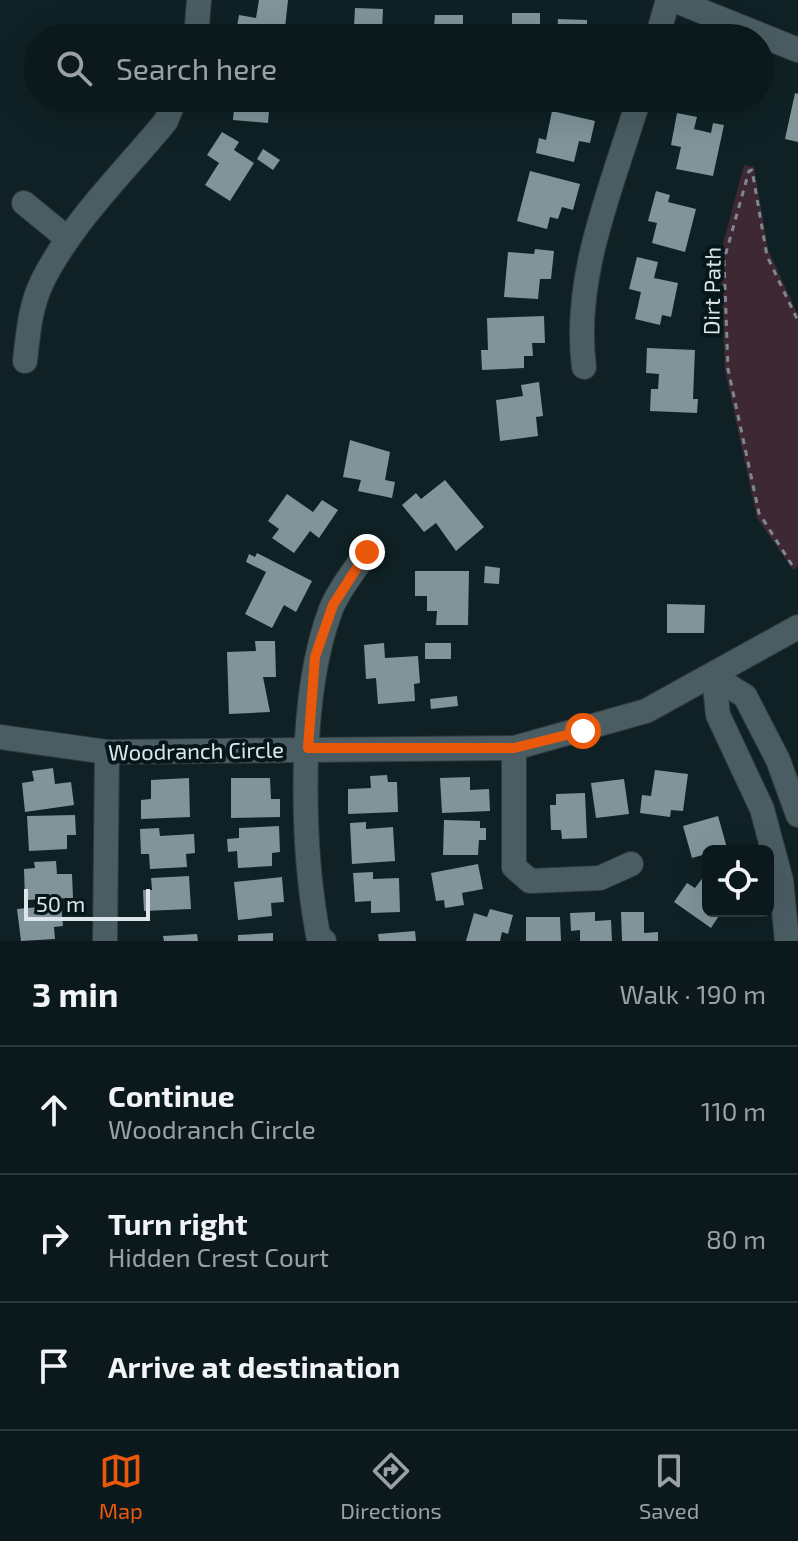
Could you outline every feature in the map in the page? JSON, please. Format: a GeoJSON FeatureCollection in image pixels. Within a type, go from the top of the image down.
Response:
{"type":"FeatureCollection","features":[{"type":"Feature","properties":{"kind":"street"},"geometry":{"type":"LineString","coordinates":[[197,24],[199,0]]}},
{"type":"Feature","properties":{"kind":"street"},"geometry":{"type":"LineString","coordinates":[[661,24],[668,0]]}},
{"type":"Feature","properties":{"kind":"street"},"geometry":{"type":"LineString","coordinates":[[674,0],[734,24]]}},
{"type":"Feature","properties":{"kind":"street"},"geometry":{"type":"LineString","coordinates":[[774,40],[798,50]]}},
{"type":"Feature","properties":{"kind":"street"},"geometry":{"type":"LineString","coordinates":[[25,361],[29,320],[41,283],[68,239],[166,121],[170,112]]}},
{"type":"Feature","properties":{"kind":"street"},"geometry":{"type":"LineString","coordinates":[[584,367],[579,329],[584,284],[635,112]]}},
{"type":"Feature","properties":{"kind":"street"},"geometry":{"type":"LineString","coordinates":[[24,203],[68,239]]}},
{"type":"Feature","properties":{"kind":"street"},"geometry":{"type":"LineString","coordinates":[[324,941],[318,935],[308,882],[308,748],[315,657],[333,605],[367,552]]}},
{"type":"Feature","properties":{"kind":"street","name":"Woodranch Circle"},"geometry":{"type":"LineString","coordinates":[[0,737],[107,752],[514,748],[646,711],[714,677],[798,627]]}},
{"type":"Feature","properties":{"kind":"street"},"geometry":{"type":"LineString","coordinates":[[714,677],[745,696],[778,760],[798,815]]}},
{"type":"Feature","properties":{"kind":"street"},"geometry":{"type":"LineString","coordinates":[[714,677],[718,715],[762,809],[781,880],[787,941]]}},
{"type":"Feature","properties":{"kind":"street"},"geometry":{"type":"LineString","coordinates":[[514,748],[514,867],[530,881],[600,878],[631,864]]}},
{"type":"Feature","properties":{"kind":"street"},"geometry":{"type":"LineString","coordinates":[[105,941],[107,752]]}},
{"type":"Feature","properties":{"kind":"path","name":"Dirt Path"},"geometry":{"type":"LineString","coordinates":[[792,565],[759,513],[728,369],[724,260],[729,232],[749,171],[752,170],[767,256],[798,321]]}},
{"type":"Feature","properties":{"kind":"shaded area"},"geometry":{"type":"Polygon","coordinates":[[[744,165],[754,167],[768,249],[798,315],[798,566],[793,570],[757,518],[725,371],[720,255],[744,165]]]}},
{"type":"Feature","properties":{"kind":"building"},"geometry":{"type":"Polygon","coordinates":[[[259,0],[288,0],[285,24],[237,24],[239,15],[256,18],[259,0]]]}},
{"type":"Feature","properties":{"kind":"building"},"geometry":{"type":"Polygon","coordinates":[[[355,8],[383,9],[382,24],[354,24],[355,8]]]}},
{"type":"Feature","properties":{"kind":"building"},"geometry":{"type":"Polygon","coordinates":[[[512,13],[540,13],[540,24],[512,24],[512,13]]]}},
{"type":"Feature","properties":{"kind":"building"},"geometry":{"type":"Polygon","coordinates":[[[435,15],[463,15],[463,24],[434,24],[435,15]]]}},
{"type":"Feature","properties":{"kind":"building"},"geometry":{"type":"Polygon","coordinates":[[[558,19],[587,20],[587,24],[558,24],[558,19]]]}},
{"type":"Feature","properties":{"kind":"building"},"geometry":{"type":"Polygon","coordinates":[[[795,93],[798,94],[798,142],[785,139],[795,93]]]}},
{"type":"Feature","properties":{"kind":"building"},"geometry":{"type":"Polygon","coordinates":[[[234,112],[269,112],[268,123],[233,120],[234,112]]]}},
{"type":"Feature","properties":{"kind":"building"},"geometry":{"type":"Polygon","coordinates":[[[552,112],[595,121],[590,143],[579,141],[574,162],[536,153],[539,138],[546,140],[552,112]]]}},
{"type":"Feature","properties":{"kind":"building"},"geometry":{"type":"Polygon","coordinates":[[[677,113],[697,117],[694,129],[711,133],[713,123],[724,125],[713,176],[676,169],[681,147],[671,145],[677,113]]]}},
{"type":"Feature","properties":{"kind":"building"},"geometry":{"type":"Polygon","coordinates":[[[222,132],[239,142],[234,150],[254,163],[230,201],[205,185],[219,163],[207,155],[222,132]]]}},
{"type":"Feature","properties":{"kind":"building"},"geometry":{"type":"Polygon","coordinates":[[[263,149],[280,160],[273,170],[257,159],[263,149]]]}},
{"type":"Feature","properties":{"kind":"building"},"geometry":{"type":"Polygon","coordinates":[[[530,171],[580,184],[573,210],[562,207],[558,219],[550,217],[547,229],[517,221],[530,171]]]}},
{"type":"Feature","properties":{"kind":"building"},"geometry":{"type":"Polygon","coordinates":[[[656,191],[670,195],[668,202],[696,209],[685,252],[652,243],[657,223],[648,221],[656,191]]]}},
{"type":"Feature","properties":{"kind":"building"},"geometry":{"type":"Polygon","coordinates":[[[535,249],[554,251],[551,279],[540,279],[538,299],[504,297],[508,252],[534,254],[535,249]]]}},
{"type":"Feature","properties":{"kind":"building"},"geometry":{"type":"Polygon","coordinates":[[[637,257],[658,262],[654,278],[678,283],[671,317],[662,315],[660,325],[635,319],[641,292],[629,289],[637,257]]]}},
{"type":"Feature","properties":{"kind":"building"},"geometry":{"type":"Polygon","coordinates":[[[544,316],[545,343],[532,343],[533,356],[524,356],[524,368],[482,370],[481,350],[488,350],[487,318],[544,316]]]}},
{"type":"Feature","properties":{"kind":"building"},"geometry":{"type":"Polygon","coordinates":[[[647,348],[695,350],[693,399],[698,399],[697,413],[650,411],[651,389],[658,389],[659,374],[646,373],[647,348]]]}},
{"type":"Feature","properties":{"kind":"building"},"geometry":{"type":"Polygon","coordinates":[[[539,382],[543,416],[536,417],[538,436],[500,441],[496,400],[523,396],[521,385],[539,382]]]}},
{"type":"Feature","properties":{"kind":"building"},"geometry":{"type":"Polygon","coordinates":[[[350,440],[390,452],[385,480],[395,482],[392,498],[358,491],[361,480],[343,477],[350,440]]]}},
{"type":"Feature","properties":{"kind":"building"},"geometry":{"type":"Polygon","coordinates":[[[445,480],[484,527],[456,551],[436,523],[424,532],[402,505],[416,493],[421,499],[445,480]]]}},
{"type":"Feature","properties":{"kind":"building"},"geometry":{"type":"Polygon","coordinates":[[[287,494],[313,512],[322,500],[338,510],[319,538],[310,531],[294,553],[272,538],[279,529],[268,521],[287,494]]]}},
{"type":"Feature","properties":{"kind":"building"},"geometry":{"type":"Polygon","coordinates":[[[257,553],[312,581],[296,612],[284,605],[272,628],[245,614],[266,572],[246,562],[249,554],[255,557],[257,553]]]}},
{"type":"Feature","properties":{"kind":"building"},"geometry":{"type":"Polygon","coordinates":[[[485,566],[500,568],[499,584],[484,583],[485,566]]]}},
{"type":"Feature","properties":{"kind":"building"},"geometry":{"type":"Polygon","coordinates":[[[415,571],[469,571],[468,625],[436,625],[437,611],[427,611],[427,596],[415,596],[415,571]]]}},
{"type":"Feature","properties":{"kind":"building"},"geometry":{"type":"Polygon","coordinates":[[[667,604],[705,605],[704,633],[667,633],[667,604]]]}},
{"type":"Feature","properties":{"kind":"building"},"geometry":{"type":"Polygon","coordinates":[[[255,641],[275,641],[276,677],[263,677],[270,712],[229,714],[227,652],[256,651],[255,641]]]}},
{"type":"Feature","properties":{"kind":"building"},"geometry":{"type":"Polygon","coordinates":[[[384,643],[385,658],[418,656],[420,683],[414,684],[415,701],[378,704],[376,678],[366,679],[364,645],[384,643]]]}},
{"type":"Feature","properties":{"kind":"building"},"geometry":{"type":"Polygon","coordinates":[[[425,643],[451,643],[451,659],[425,659],[425,643]]]}},
{"type":"Feature","properties":{"kind":"building"},"geometry":{"type":"Polygon","coordinates":[[[457,696],[458,706],[431,709],[430,699],[457,696]]]}},
{"type":"Feature","properties":{"kind":"building"},"geometry":{"type":"Polygon","coordinates":[[[53,768],[55,784],[71,782],[74,805],[25,812],[22,783],[34,781],[32,771],[53,768]]]}},
{"type":"Feature","properties":{"kind":"building"},"geometry":{"type":"Polygon","coordinates":[[[655,770],[688,774],[683,811],[671,810],[670,817],[640,813],[642,795],[651,796],[655,770]]]}},
{"type":"Feature","properties":{"kind":"building"},"geometry":{"type":"Polygon","coordinates":[[[387,775],[388,782],[397,782],[398,812],[348,814],[348,789],[371,788],[370,776],[387,775]]]}},
{"type":"Feature","properties":{"kind":"building"},"geometry":{"type":"Polygon","coordinates":[[[470,777],[470,790],[489,789],[490,811],[442,813],[440,778],[470,777]]]}},
{"type":"Feature","properties":{"kind":"building"},"geometry":{"type":"Polygon","coordinates":[[[189,778],[190,817],[141,819],[141,800],[151,799],[151,780],[189,778]]]}},
{"type":"Feature","properties":{"kind":"building"},"geometry":{"type":"Polygon","coordinates":[[[231,778],[270,778],[271,799],[280,799],[280,817],[231,818],[231,778]]]}},
{"type":"Feature","properties":{"kind":"building"},"geometry":{"type":"Polygon","coordinates":[[[624,779],[629,814],[596,818],[591,783],[624,779]]]}},
{"type":"Feature","properties":{"kind":"building"},"geometry":{"type":"Polygon","coordinates":[[[585,793],[587,838],[562,839],[561,830],[551,830],[550,805],[556,805],[556,794],[585,793]]]}},
{"type":"Feature","properties":{"kind":"building"},"geometry":{"type":"Polygon","coordinates":[[[75,815],[76,835],[67,835],[67,849],[29,851],[27,816],[75,815]]]}},
{"type":"Feature","properties":{"kind":"building"},"geometry":{"type":"Polygon","coordinates":[[[718,816],[726,845],[702,845],[702,855],[692,858],[683,826],[718,816]]]}},
{"type":"Feature","properties":{"kind":"building"},"geometry":{"type":"Polygon","coordinates":[[[444,820],[480,821],[480,828],[486,828],[486,840],[479,840],[478,855],[443,855],[444,820]]]}},
{"type":"Feature","properties":{"kind":"building"},"geometry":{"type":"Polygon","coordinates":[[[366,822],[366,829],[393,827],[395,861],[352,864],[350,823],[366,822]]]}},
{"type":"Feature","properties":{"kind":"building"},"geometry":{"type":"Polygon","coordinates":[[[279,826],[280,852],[272,853],[272,866],[238,868],[237,851],[228,852],[227,839],[239,838],[239,828],[279,826]]]}},
{"type":"Feature","properties":{"kind":"building"},"geometry":{"type":"Polygon","coordinates":[[[159,828],[160,836],[194,834],[195,853],[186,854],[187,867],[150,869],[149,854],[141,854],[140,829],[159,828]]]}},
{"type":"Feature","properties":{"kind":"building"},"geometry":{"type":"Polygon","coordinates":[[[56,861],[57,874],[72,874],[73,898],[25,900],[24,869],[35,868],[34,862],[56,861]]]}},
{"type":"Feature","properties":{"kind":"building"},"geometry":{"type":"Polygon","coordinates":[[[478,864],[483,889],[462,893],[464,905],[445,908],[444,900],[436,901],[431,873],[478,864]]]}},
{"type":"Feature","properties":{"kind":"building"},"geometry":{"type":"Polygon","coordinates":[[[373,872],[373,879],[399,878],[400,912],[371,913],[371,901],[355,902],[353,873],[373,872]]]}},
{"type":"Feature","properties":{"kind":"building"},"geometry":{"type":"Polygon","coordinates":[[[189,876],[191,909],[144,911],[143,890],[152,890],[151,878],[189,876]]]}},
{"type":"Feature","properties":{"kind":"building"},"geometry":{"type":"Polygon","coordinates":[[[282,877],[284,902],[271,903],[272,916],[238,920],[234,882],[282,877]]]}},
{"type":"Feature","properties":{"kind":"building"},"geometry":{"type":"Polygon","coordinates":[[[702,879],[702,917],[718,917],[711,928],[674,902],[687,883],[695,888],[702,879]]]}},
{"type":"Feature","properties":{"kind":"building"},"geometry":{"type":"Polygon","coordinates":[[[61,905],[63,926],[54,927],[55,939],[21,941],[17,909],[61,905]]]}},
{"type":"Feature","properties":{"kind":"building"},"geometry":{"type":"Polygon","coordinates":[[[490,909],[513,915],[508,934],[502,932],[500,941],[466,941],[474,913],[487,917],[490,909]]]}},
{"type":"Feature","properties":{"kind":"building"},"geometry":{"type":"Polygon","coordinates":[[[595,912],[595,921],[611,920],[612,941],[580,941],[580,930],[571,931],[570,913],[595,912]]]}},
{"type":"Feature","properties":{"kind":"building"},"geometry":{"type":"Polygon","coordinates":[[[621,912],[644,912],[644,933],[658,932],[658,941],[622,941],[621,912]]]}},
{"type":"Feature","properties":{"kind":"building"},"geometry":{"type":"Polygon","coordinates":[[[526,917],[560,917],[561,941],[526,941],[526,917]]]}},
{"type":"Feature","properties":{"kind":"building"},"geometry":{"type":"Polygon","coordinates":[[[415,931],[416,941],[379,941],[378,934],[415,931]]]}},
{"type":"Feature","properties":{"kind":"building"},"geometry":{"type":"Polygon","coordinates":[[[273,933],[273,941],[238,941],[238,935],[273,933]]]}},
{"type":"Feature","properties":{"kind":"building"},"geometry":{"type":"Polygon","coordinates":[[[197,934],[198,941],[164,941],[163,936],[197,934]]]}},
{"type":"Feature","properties":{"kind":"route"},"geometry":{"type":"LineString","coordinates":[[367,552],[333,605],[315,657],[308,748],[514,748],[583,731]]}}]}
